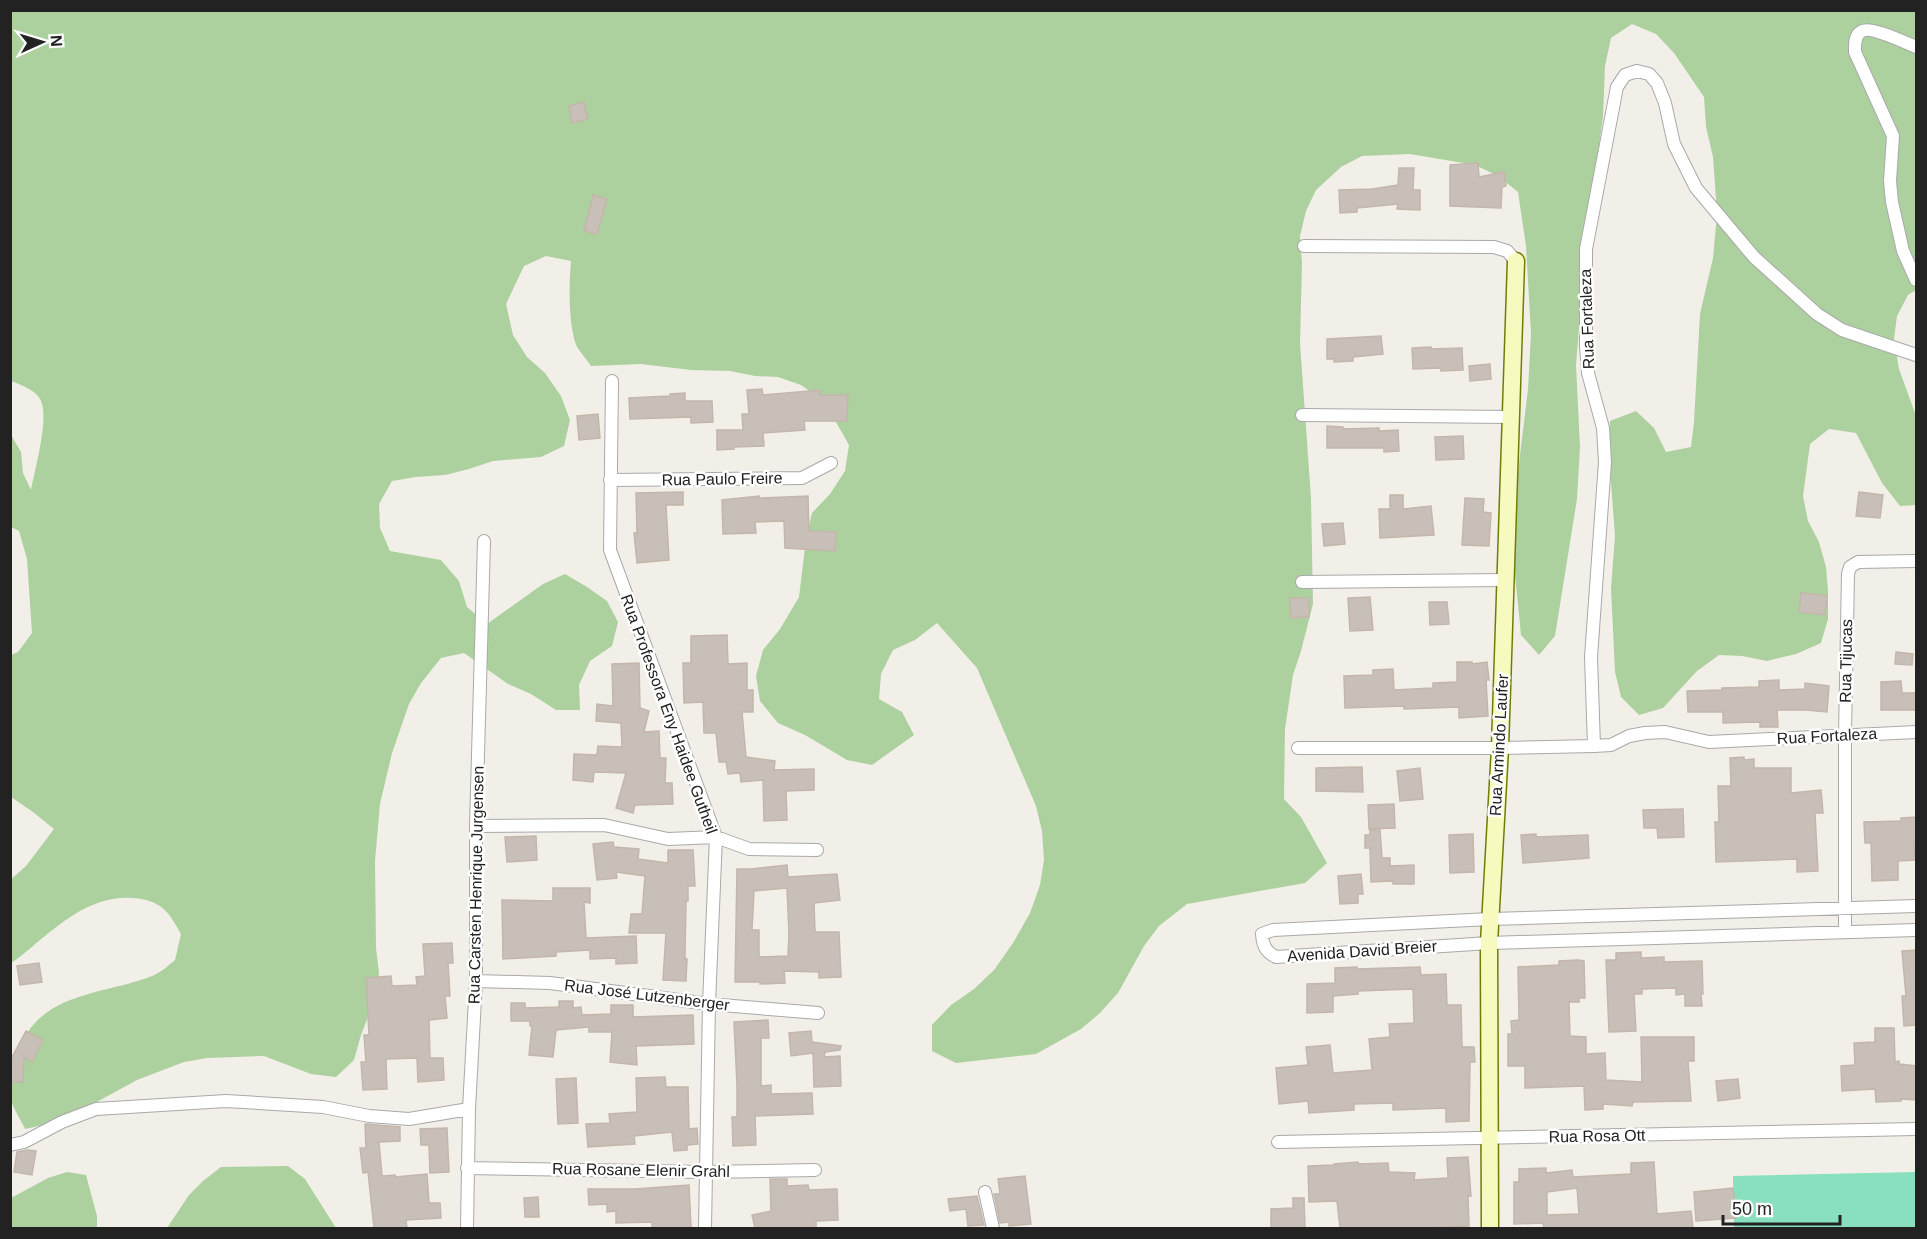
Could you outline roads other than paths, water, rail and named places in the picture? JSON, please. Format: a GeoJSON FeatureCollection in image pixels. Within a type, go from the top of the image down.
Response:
{"type":"FeatureCollection","features":[{"type":"Feature","properties":{"kind":"street"},"geometry":{"type":"LineString","coordinates":[[1916,277],[1903,251],[1892,202],[1890,181],[1893,136],[1855,52],[1855,40],[1859,32],[1865,29],[1874,30],[1917,46]]}},
{"type":"Feature","properties":{"kind":"street","name":"Rua Fortaleza"},"geometry":{"type":"LineString","coordinates":[[1917,355],[1842,330],[1817,314],[1754,257],[1696,188],[1674,144],[1658,83],[1649,74],[1637,71],[1625,75],[1617,87],[1586,249],[1588,373],[1603,428],[1605,462],[1591,657],[1594,746],[1611,745],[1629,736],[1665,732],[1709,742],[1917,732]]}},
{"type":"Feature","properties":{"kind":"street"},"geometry":{"type":"LineString","coordinates":[[1304,246],[1494,247],[1507,251],[1516,261]]}},
{"type":"Feature","properties":{"kind":"street","name":"Rua Armindo Laufer"},"geometry":{"type":"LineString","coordinates":[[1490,1228],[1489,943],[1500,748],[1516,261]]}},
{"type":"Feature","properties":{"kind":"street","name":"Rua Professora Eny Haidee Gutheil"},"geometry":{"type":"LineString","coordinates":[[612,381],[610,550],[716,837],[709,1004],[705,1228]]}},
{"type":"Feature","properties":{"kind":"street"},"geometry":{"type":"LineString","coordinates":[[1302,415],[1511,417]]}},
{"type":"Feature","properties":{"kind":"street","name":"Rua Paulo Freire"},"geometry":{"type":"LineString","coordinates":[[610,480],[802,478],[831,464]]}},
{"type":"Feature","properties":{"kind":"street","name":"Rua Carsten Henrique Jurgensen"},"geometry":{"type":"LineString","coordinates":[[467,1228],[469,1109],[476,981],[476,826],[484,541]]}},
{"type":"Feature","properties":{"kind":"street","name":"Rua Tijucas"},"geometry":{"type":"LineString","coordinates":[[1845,932],[1847,585],[1851,567],[1858,562],[1917,561]]}},
{"type":"Feature","properties":{"kind":"street"},"geometry":{"type":"LineString","coordinates":[[1302,582],[1506,580]]}},
{"type":"Feature","properties":{"kind":"street"},"geometry":{"type":"LineString","coordinates":[[1298,748],[1594,746]]}},
{"type":"Feature","properties":{"kind":"street"},"geometry":{"type":"LineString","coordinates":[[476,826],[604,825],[668,838],[716,837],[749,849],[818,850]]}},
{"type":"Feature","properties":{"kind":"street","name":"Avenida David Breier"},"geometry":{"type":"LineString","coordinates":[[1917,906],[1490,918],[1274,930],[1262,934],[1267,952],[1276,957],[1489,943],[1917,930]]}},
{"type":"Feature","properties":{"kind":"street","name":"Rua José Lutzenberger"},"geometry":{"type":"LineString","coordinates":[[476,981],[550,983],[709,1004],[818,1013]]}},
{"type":"Feature","properties":{"kind":"street"},"geometry":{"type":"LineString","coordinates":[[10,1145],[24,1142],[62,1122],[96,1109],[226,1101],[323,1107],[369,1116],[409,1119],[469,1109]]}},
{"type":"Feature","properties":{"kind":"street","name":"Rua Rosa Ott"},"geometry":{"type":"LineString","coordinates":[[1278,1142],[1917,1129]]}},
{"type":"Feature","properties":{"kind":"street","name":"Rua Rosane Elenir Grahl"},"geometry":{"type":"LineString","coordinates":[[467,1168],[705,1172],[815,1170]]}},
{"type":"Feature","properties":{"kind":"street"},"geometry":{"type":"LineString","coordinates":[[984,1192],[993,1228]]}}]}
